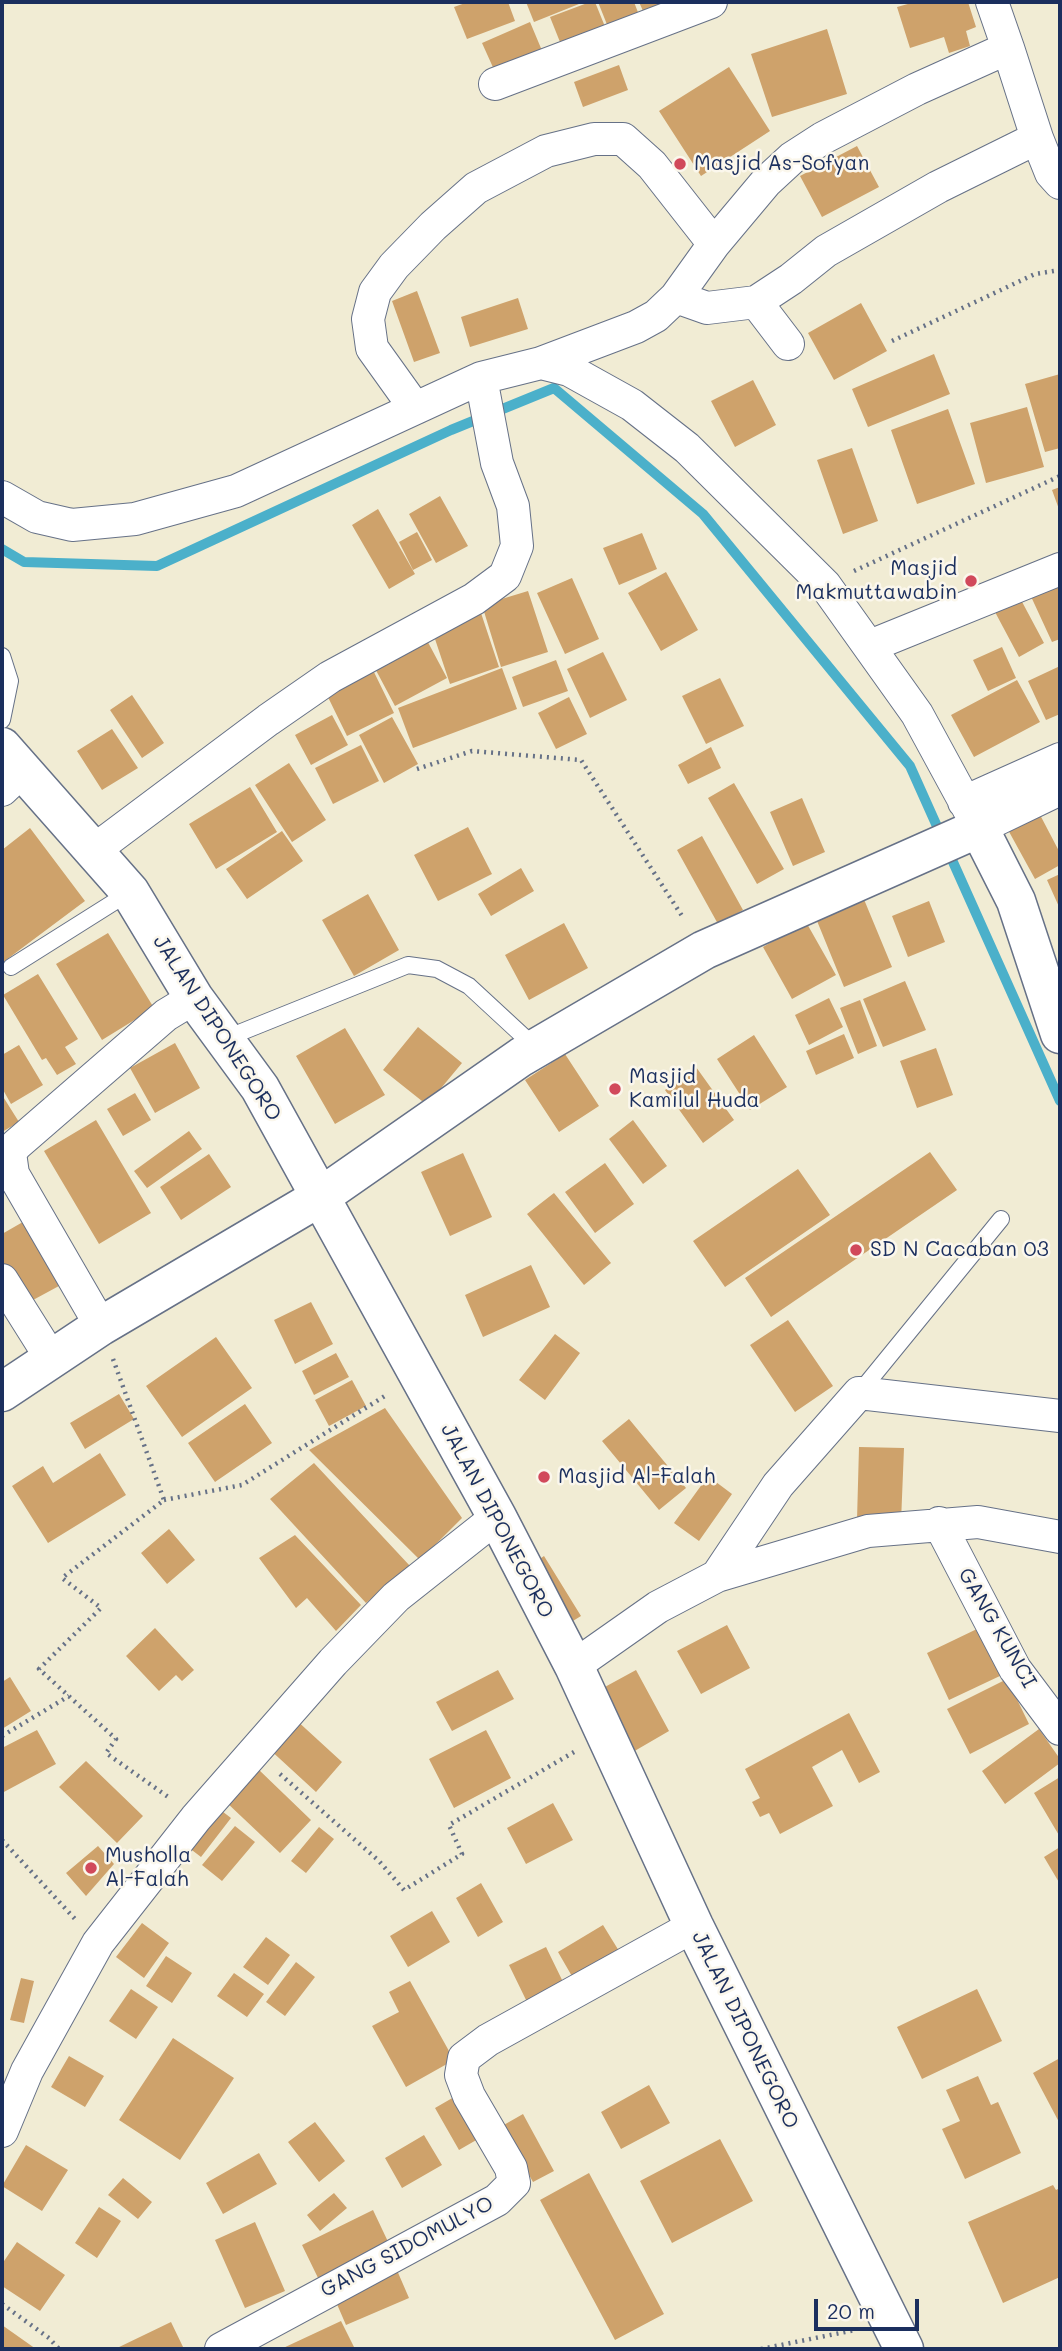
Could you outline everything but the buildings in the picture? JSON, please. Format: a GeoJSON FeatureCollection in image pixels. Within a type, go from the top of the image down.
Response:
{"type":"FeatureCollection","features":[{"type":"Feature","properties":{"kind":"main road","name":"JALAN DIPONEGORO"},"geometry":{"type":"LineString","coordinates":[[9,768],[93,851],[130,892],[194,998],[260,1088],[497,1517],[573,1666],[694,1926],[897,2336]]}},
{"type":"Feature","properties":{"kind":"main road"},"geometry":{"type":"LineString","coordinates":[[2,1392],[101,1325],[320,1197],[521,1057],[704,950],[923,853],[968,821],[1016,901],[1060,1034]]}},
{"type":"Feature","properties":{"kind":"street"},"geometry":{"type":"LineString","coordinates":[[495,84],[710,2]]}},
{"type":"Feature","properties":{"kind":"street"},"geometry":{"type":"LineString","coordinates":[[992,2],[1037,138],[1051,173],[1060,183]]}},
{"type":"Feature","properties":{"kind":"street"},"geometry":{"type":"LineString","coordinates":[[2,497],[37,517],[72,525],[135,519],[236,491],[415,408],[482,389],[636,327],[656,316],[676,297],[714,244],[766,182],[792,158],[823,138],[905,95],[1007,48]]}},
{"type":"Feature","properties":{"kind":"street"},"geometry":{"type":"LineString","coordinates":[[676,297],[707,308],[756,302],[826,251],[938,187],[1037,138]]}},
{"type":"Feature","properties":{"kind":"street"},"geometry":{"type":"LineString","coordinates":[[415,408],[372,348],[368,335],[375,292],[394,266],[433,226],[476,188],[546,151],[594,139],[623,139],[652,165],[714,244]]}},
{"type":"Feature","properties":{"kind":"street"},"geometry":{"type":"LineString","coordinates":[[756,302],[788,344]]}},
{"type":"Feature","properties":{"kind":"street"},"geometry":{"type":"LineString","coordinates":[[541,363],[569,370],[632,405],[687,448],[825,585],[917,714],[968,821]]}},
{"type":"Feature","properties":{"kind":"street"},"geometry":{"type":"LineString","coordinates":[[93,851],[330,677],[474,599],[505,576],[517,546],[513,506],[498,463],[482,389]]}},
{"type":"Feature","properties":{"kind":"street"},"geometry":{"type":"LineString","coordinates":[[870,646],[1060,569]]}},
{"type":"Feature","properties":{"kind":"street"},"geometry":{"type":"LineString","coordinates":[[968,821],[1060,759]]}},
{"type":"Feature","properties":{"kind":"street"},"geometry":{"type":"LineString","coordinates":[[968,821],[1060,789]]}},
{"type":"Feature","properties":{"kind":"street"},"geometry":{"type":"LineString","coordinates":[[101,1325],[13,1174],[10,1153],[166,1015],[194,998]]}},
{"type":"Feature","properties":{"kind":"street"},"geometry":{"type":"LineString","coordinates":[[2,1280],[51,1358]]}},
{"type":"Feature","properties":{"kind":"street"},"geometry":{"type":"LineString","coordinates":[[717,1576],[778,1485],[859,1393],[1060,1416]]}},
{"type":"Feature","properties":{"kind":"street"},"geometry":{"type":"LineString","coordinates":[[2,2131],[27,2071],[98,1943],[196,1818],[333,1662],[396,1597],[497,1517]]}},
{"type":"Feature","properties":{"kind":"street"},"geometry":{"type":"LineString","coordinates":[[573,1666],[658,1607],[717,1576],[868,1531],[939,1523],[978,1522],[1060,1537]]}},
{"type":"Feature","properties":{"kind":"street","name":"GANG KUNCI"},"geometry":{"type":"LineString","coordinates":[[939,1523],[1016,1669],[1060,1729]]}},
{"type":"Feature","properties":{"kind":"street","name":"GANG SIDOMULYO"},"geometry":{"type":"LineString","coordinates":[[234,2346],[498,2200],[514,2183],[511,2168],[468,2096],[461,2075],[464,2058],[488,2040],[694,1926]]}},
{"type":"Feature","properties":{"kind":"lane"},"geometry":{"type":"LineString","coordinates":[[2,656],[10,681],[2,720]]}},
{"type":"Feature","properties":{"kind":"lane"},"geometry":{"type":"LineString","coordinates":[[10,967],[130,892]]}},
{"type":"Feature","properties":{"kind":"lane"},"geometry":{"type":"LineString","coordinates":[[224,1039],[408,965],[437,970],[469,986],[537,1049]]}},
{"type":"Feature","properties":{"kind":"lane"},"geometry":{"type":"LineString","coordinates":[[859,1393],[1001,1219]]}},
{"type":"Feature","properties":{"kind":"path"},"geometry":{"type":"LineString","coordinates":[[892,341],[1035,274],[1060,270]]}},
{"type":"Feature","properties":{"kind":"path"},"geometry":{"type":"LineString","coordinates":[[825,585],[1060,476]]}},
{"type":"Feature","properties":{"kind":"path"},"geometry":{"type":"LineString","coordinates":[[417,769],[472,751],[581,760],[704,950]]}},
{"type":"Feature","properties":{"kind":"path"},"geometry":{"type":"LineString","coordinates":[[101,1325],[164,1500]]}},
{"type":"Feature","properties":{"kind":"path"},"geometry":{"type":"LineString","coordinates":[[196,1818],[106,1753],[116,1739],[39,1669],[101,1608],[62,1578],[164,1500],[242,1485],[419,1375]]}},
{"type":"Feature","properties":{"kind":"path"},"geometry":{"type":"LineString","coordinates":[[2,1736],[69,1696]]}},
{"type":"Feature","properties":{"kind":"path"},"geometry":{"type":"LineString","coordinates":[[255,1752],[379,1861],[404,1890],[462,1854],[449,1825],[605,1734]]}},
{"type":"Feature","properties":{"kind":"path"},"geometry":{"type":"LineString","coordinates":[[2,1840],[98,1943]]}},
{"type":"Feature","properties":{"kind":"path"},"geometry":{"type":"LineString","coordinates":[[2,2304],[49,2338],[59,2349]]}},
{"type":"Feature","properties":{"kind":"path"},"geometry":{"type":"LineString","coordinates":[[761,2349],[897,2336]]}},
{"type":"Feature","properties":{"kind":"waterway"},"geometry":{"type":"LineString","coordinates":[[2,549],[24,562],[157,566],[451,430],[554,388],[703,514],[910,766],[1060,1101]]}},
{"type":"Feature","properties":{"kind":"place","name":"Masjid As-Sofyan"},"geometry":{"type":"Point","coordinates":[680,164]}},
{"type":"Feature","properties":{"kind":"place","name":"Masjid Makmuttawabin"},"geometry":{"type":"Point","coordinates":[971,581]}},
{"type":"Feature","properties":{"kind":"place","name":"Masjid Kamilul Huda"},"geometry":{"type":"Point","coordinates":[615,1089]}},
{"type":"Feature","properties":{"kind":"place","name":"SD N Cacaban 03"},"geometry":{"type":"Point","coordinates":[856,1250]}},
{"type":"Feature","properties":{"kind":"place","name":"Masjid Al-Falah"},"geometry":{"type":"Point","coordinates":[544,1477]}},
{"type":"Feature","properties":{"kind":"place","name":"Musholla Al-Falah"},"geometry":{"type":"Point","coordinates":[91,1868]}}]}
